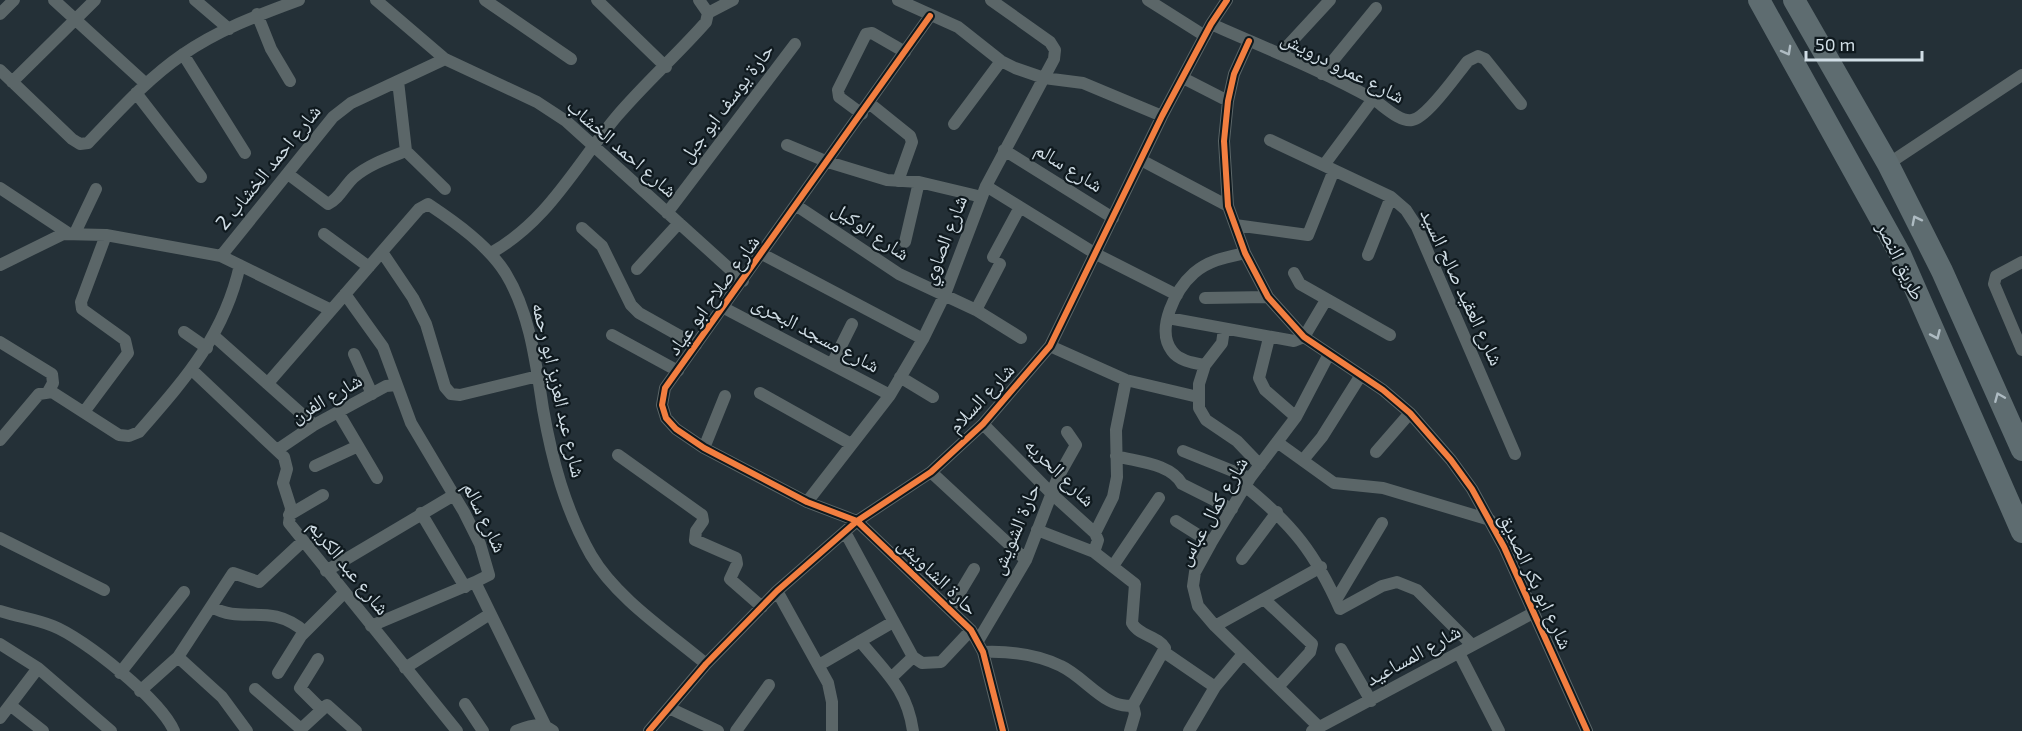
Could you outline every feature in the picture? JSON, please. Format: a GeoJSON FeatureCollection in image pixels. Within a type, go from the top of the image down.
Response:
{"type":"FeatureCollection","features":[{"type":"Feature","properties":{"kind":"highway","name":"طريق النصر"},"geometry":{"type":"LineString","coordinates":[[1759,0],[1900,254],[2022,532]]}},
{"type":"Feature","properties":{"kind":"highway","name":"طريق النصر"},"geometry":{"type":"LineString","coordinates":[[1794,0],[1888,164],[1942,272],[2022,450]]}},
{"type":"Feature","properties":{"kind":"street"},"geometry":{"type":"LineString","coordinates":[[0,14],[14,0]]}},
{"type":"Feature","properties":{"kind":"street"},"geometry":{"type":"LineString","coordinates":[[54,0],[147,84]]}},
{"type":"Feature","properties":{"kind":"street"},"geometry":{"type":"LineString","coordinates":[[12,82],[95,0]]}},
{"type":"Feature","properties":{"kind":"street"},"geometry":{"type":"LineString","coordinates":[[195,0],[229,29]]}},
{"type":"Feature","properties":{"kind":"street"},"geometry":{"type":"LineString","coordinates":[[0,70],[80,144],[88,143],[136,93],[183,54],[257,14],[299,0]]}},
{"type":"Feature","properties":{"kind":"street","name":"شارع احمد الخشاب"},"geometry":{"type":"LineString","coordinates":[[376,0],[445,59],[537,102],[593,144],[743,281]]}},
{"type":"Feature","properties":{"kind":"street"},"geometry":{"type":"LineString","coordinates":[[485,0],[571,59]]}},
{"type":"Feature","properties":{"kind":"street"},"geometry":{"type":"LineString","coordinates":[[597,0],[666,66]]}},
{"type":"Feature","properties":{"kind":"street"},"geometry":{"type":"LineString","coordinates":[[490,253],[513,240],[533,224],[593,144],[706,22],[708,13],[699,0]]}},
{"type":"Feature","properties":{"kind":"street"},"geometry":{"type":"LineString","coordinates":[[708,13],[733,0]]}},
{"type":"Feature","properties":{"kind":"street"},"geometry":{"type":"LineString","coordinates":[[898,0],[958,27],[1001,61],[1044,78],[1083,83],[1162,116]]}},
{"type":"Feature","properties":{"kind":"street","name":"شارع الصاوي"},"geometry":{"type":"LineString","coordinates":[[807,502],[890,395],[923,339],[945,294],[984,191],[1054,59],[1055,50],[1050,42],[991,0]]}},
{"type":"Feature","properties":{"kind":"street"},"geometry":{"type":"LineString","coordinates":[[1148,0],[1205,36]]}},
{"type":"Feature","properties":{"kind":"street","name":"شارع السلام"},"geometry":{"type":"LineString","coordinates":[[649,731],[706,664],[777,591],[857,521],[931,472],[983,424],[1050,346],[1162,116],[1211,24],[1227,0]]}},
{"type":"Feature","properties":{"kind":"street"},"geometry":{"type":"LineString","coordinates":[[1280,54],[1330,0]]}},
{"type":"Feature","properties":{"kind":"street"},"geometry":{"type":"LineString","coordinates":[[1322,74],[1376,8]]}},
{"type":"Feature","properties":{"kind":"street"},"geometry":{"type":"LineString","coordinates":[[257,14],[271,49],[290,81]]}},
{"type":"Feature","properties":{"kind":"street","name":"شارع صلاح ابو عياد"},"geometry":{"type":"LineString","coordinates":[[857,521],[807,502],[704,448],[676,429],[666,418],[662,405],[665,388],[797,206],[930,16]]}},
{"type":"Feature","properties":{"kind":"street","name":"شارع عمرو درويش"},"geometry":{"type":"LineString","coordinates":[[1211,24],[1373,99],[1404,120],[1418,118],[1468,61],[1478,56],[1485,59],[1521,104]]}},
{"type":"Feature","properties":{"kind":"street"},"geometry":{"type":"LineString","coordinates":[[898,181],[912,142],[910,136],[866,109],[839,97],[838,90],[866,34],[872,33],[905,52]]}},
{"type":"Feature","properties":{"kind":"street","name":"شارع ابو بكر الصديق"},"geometry":{"type":"LineString","coordinates":[[1249,41],[1234,74],[1228,100],[1224,141],[1228,206],[1245,253],[1269,297],[1304,338],[1361,375],[1410,413],[1451,460],[1490,520],[1587,731]]}},
{"type":"Feature","properties":{"kind":"street","name":"حارة يوسف ابو جبل"},"geometry":{"type":"LineString","coordinates":[[667,213],[795,44]]}},
{"type":"Feature","properties":{"kind":"street"},"geometry":{"type":"LineString","coordinates":[[183,54],[245,153]]}},
{"type":"Feature","properties":{"kind":"street","name":"شارع احمد الخشاب 2"},"geometry":{"type":"LineString","coordinates":[[221,256],[333,117],[351,103],[445,59]]}},
{"type":"Feature","properties":{"kind":"street"},"geometry":{"type":"LineString","coordinates":[[954,124],[1001,61]]}},
{"type":"Feature","properties":{"kind":"street"},"geometry":{"type":"LineString","coordinates":[[1888,164],[2022,75]]}},
{"type":"Feature","properties":{"kind":"street"},"geometry":{"type":"LineString","coordinates":[[1183,78],[1228,100]]}},
{"type":"Feature","properties":{"kind":"street"},"geometry":{"type":"LineString","coordinates":[[398,81],[406,151],[445,189]]}},
{"type":"Feature","properties":{"kind":"street"},"geometry":{"type":"LineString","coordinates":[[136,93],[201,177]]}},
{"type":"Feature","properties":{"kind":"street"},"geometry":{"type":"LineString","coordinates":[[1235,225],[1308,235],[1329,168],[1373,99]]}},
{"type":"Feature","properties":{"kind":"street","name":"شارع العقيد صالح السيد"},"geometry":{"type":"LineString","coordinates":[[1270,140],[1391,197],[1406,210],[1417,227],[1515,454]]}},
{"type":"Feature","properties":{"kind":"street"},"geometry":{"type":"LineString","coordinates":[[787,146],[828,162],[898,181],[984,191],[1020,207],[1096,254],[1177,295]]}},
{"type":"Feature","properties":{"kind":"street","name":"شارع سالم"},"geometry":{"type":"LineString","coordinates":[[1004,150],[1113,218]]}},
{"type":"Feature","properties":{"kind":"street"},"geometry":{"type":"LineString","coordinates":[[288,174],[328,204],[333,202],[354,177],[406,151]]}},
{"type":"Feature","properties":{"kind":"street"},"geometry":{"type":"LineString","coordinates":[[1141,160],[1228,206]]}},
{"type":"Feature","properties":{"kind":"street"},"geometry":{"type":"LineString","coordinates":[[905,242],[919,182]]}},
{"type":"Feature","properties":{"kind":"street"},"geometry":{"type":"LineString","coordinates":[[0,188],[72,233]]}},
{"type":"Feature","properties":{"kind":"street"},"geometry":{"type":"LineString","coordinates":[[72,233],[96,189]]}},
{"type":"Feature","properties":{"kind":"street"},"geometry":{"type":"LineString","coordinates":[[1368,255],[1391,197]]}},
{"type":"Feature","properties":{"kind":"street","name":"شارع عبد العزيز ابو رحمه"},"geometry":{"type":"LineString","coordinates":[[268,383],[423,205],[428,204],[490,253],[506,274],[522,307],[556,472],[577,529],[592,557],[609,582],[706,664]]}},
{"type":"Feature","properties":{"kind":"street","name":"شارع الوكيل"},"geometry":{"type":"LineString","coordinates":[[797,206],[899,274],[976,310],[1021,338]]}},
{"type":"Feature","properties":{"kind":"street"},"geometry":{"type":"LineString","coordinates":[[976,310],[1020,207]]}},
{"type":"Feature","properties":{"kind":"street"},"geometry":{"type":"LineString","coordinates":[[637,269],[679,223]]}},
{"type":"Feature","properties":{"kind":"street"},"geometry":{"type":"LineString","coordinates":[[582,228],[602,246],[631,305],[696,345]]}},
{"type":"Feature","properties":{"kind":"street"},"geometry":{"type":"LineString","coordinates":[[0,265],[72,233],[106,235],[221,256],[331,310]]}},
{"type":"Feature","properties":{"kind":"street"},"geometry":{"type":"LineString","coordinates":[[324,234],[369,267]]}},
{"type":"Feature","properties":{"kind":"street"},"geometry":{"type":"LineString","coordinates":[[84,412],[128,353],[125,340],[82,309],[81,302],[106,235]]}},
{"type":"Feature","properties":{"kind":"street"},"geometry":{"type":"LineString","coordinates":[[382,252],[413,298],[426,324],[445,387],[451,394],[460,395],[538,376]]}},
{"type":"Feature","properties":{"kind":"street"},"geometry":{"type":"LineString","coordinates":[[1205,365],[1185,361],[1172,352],[1165,337],[1168,318],[1177,295],[1194,273],[1218,258],[1245,253]]}},
{"type":"Feature","properties":{"kind":"street"},"geometry":{"type":"LineString","coordinates":[[762,254],[923,339]]}},
{"type":"Feature","properties":{"kind":"street"},"geometry":{"type":"LineString","coordinates":[[2022,262],[1996,276],[1994,284],[2022,350]]}},
{"type":"Feature","properties":{"kind":"street"},"geometry":{"type":"LineString","coordinates":[[0,440],[39,393],[48,392],[119,435],[129,436],[139,432],[192,370],[207,348],[233,294],[240,265]]}},
{"type":"Feature","properties":{"kind":"street"},"geometry":{"type":"LineString","coordinates":[[1294,273],[1300,284],[1390,335]]}},
{"type":"Feature","properties":{"kind":"street","name":"شارع سالم"},"geometry":{"type":"LineString","coordinates":[[345,294],[383,347],[411,423],[480,544],[489,575],[470,584]]}},
{"type":"Feature","properties":{"kind":"street"},"geometry":{"type":"LineString","coordinates":[[1204,298],[1269,297]]}},
{"type":"Feature","properties":{"kind":"street"},"geometry":{"type":"LineString","coordinates":[[1168,318],[1294,341],[1304,338],[1326,300]]}},
{"type":"Feature","properties":{"kind":"street","name":"شارع مسجد البحرى"},"geometry":{"type":"LineString","coordinates":[[724,308],[890,395]]}},
{"type":"Feature","properties":{"kind":"street"},"geometry":{"type":"LineString","coordinates":[[831,364],[852,324]]}},
{"type":"Feature","properties":{"kind":"street"},"geometry":{"type":"LineString","coordinates":[[1224,329],[1222,343],[1205,365],[1198,384],[1201,414],[1237,441],[1260,465]]}},
{"type":"Feature","properties":{"kind":"street"},"geometry":{"type":"LineString","coordinates":[[184,332],[207,348]]}},
{"type":"Feature","properties":{"kind":"street"},"geometry":{"type":"LineString","coordinates":[[612,335],[678,371]]}},
{"type":"Feature","properties":{"kind":"street"},"geometry":{"type":"LineString","coordinates":[[214,336],[314,425]]}},
{"type":"Feature","properties":{"kind":"street"},"geometry":{"type":"LineString","coordinates":[[1269,338],[1259,378],[1265,390],[1296,417]]}},
{"type":"Feature","properties":{"kind":"street"},"geometry":{"type":"LineString","coordinates":[[0,342],[52,374],[52,383],[48,392]]}},
{"type":"Feature","properties":{"kind":"street"},"geometry":{"type":"LineString","coordinates":[[1050,346],[1126,380],[1198,397]]}},
{"type":"Feature","properties":{"kind":"street"},"geometry":{"type":"LineString","coordinates":[[354,354],[372,394]]}},
{"type":"Feature","properties":{"kind":"street","name":"شارع كمال عباس"},"geometry":{"type":"LineString","coordinates":[[1316,729],[1278,687],[1242,655],[1215,626],[1198,606],[1193,586],[1195,572],[1211,543],[1248,482],[1296,417],[1329,354]]}},
{"type":"Feature","properties":{"kind":"street"},"geometry":{"type":"LineString","coordinates":[[192,370],[277,450]]}},
{"type":"Feature","properties":{"kind":"street"},"geometry":{"type":"LineString","coordinates":[[1303,460],[1322,437],[1361,375]]}},
{"type":"Feature","properties":{"kind":"street"},"geometry":{"type":"LineString","coordinates":[[900,377],[933,397]]}},
{"type":"Feature","properties":{"kind":"street"},"geometry":{"type":"LineString","coordinates":[[1095,533],[1113,497],[1119,404],[1126,380]]}},
{"type":"Feature","properties":{"kind":"street","name":"شارع الفرن"},"geometry":{"type":"LineString","coordinates":[[277,450],[314,425],[386,386],[397,385]]}},
{"type":"Feature","properties":{"kind":"street"},"geometry":{"type":"LineString","coordinates":[[760,393],[851,444]]}},
{"type":"Feature","properties":{"kind":"street"},"geometry":{"type":"LineString","coordinates":[[704,448],[725,396]]}},
{"type":"Feature","properties":{"kind":"street"},"geometry":{"type":"LineString","coordinates":[[338,412],[377,478]]}},
{"type":"Feature","properties":{"kind":"street"},"geometry":{"type":"LineString","coordinates":[[1376,452],[1410,413]]}},
{"type":"Feature","properties":{"kind":"street","name":"شارع الحريه"},"geometry":{"type":"LineString","coordinates":[[983,424],[1052,494],[1095,533],[1098,540],[1094,552]]}},
{"type":"Feature","properties":{"kind":"street","name":"حارة الشويش"},"geometry":{"type":"LineString","coordinates":[[981,646],[1026,560],[1058,477],[1076,448],[1067,432]]}},
{"type":"Feature","properties":{"kind":"street"},"geometry":{"type":"LineString","coordinates":[[1277,442],[1334,483],[1383,488],[1490,520]]}},
{"type":"Feature","properties":{"kind":"street"},"geometry":{"type":"LineString","coordinates":[[315,466],[358,446]]}},
{"type":"Feature","properties":{"kind":"street","name":"شارع عبد الكريم"},"geometry":{"type":"LineString","coordinates":[[277,450],[286,462],[283,483],[290,500],[289,523],[302,542],[457,731]]}},
{"type":"Feature","properties":{"kind":"street"},"geometry":{"type":"LineString","coordinates":[[1183,451],[1248,482],[1308,547],[1321,567],[1338,604]]}},
{"type":"Feature","properties":{"kind":"street"},"geometry":{"type":"LineString","coordinates":[[618,455],[702,515],[703,521],[695,535],[697,542],[736,558],[737,564],[730,579],[762,606]]}},
{"type":"Feature","properties":{"kind":"street"},"geometry":{"type":"LineString","coordinates":[[1116,456],[1164,469],[1190,489],[1232,508]]}},
{"type":"Feature","properties":{"kind":"street"},"geometry":{"type":"LineString","coordinates":[[931,472],[1026,560]]}},
{"type":"Feature","properties":{"kind":"street"},"geometry":{"type":"LineString","coordinates":[[289,515],[323,495]]}},
{"type":"Feature","properties":{"kind":"street"},"geometry":{"type":"LineString","coordinates":[[326,571],[454,495]]}},
{"type":"Feature","properties":{"kind":"street"},"geometry":{"type":"LineString","coordinates":[[1113,566],[1159,498]]}},
{"type":"Feature","properties":{"kind":"street"},"geometry":{"type":"LineString","coordinates":[[1242,559],[1277,512]]}},
{"type":"Feature","properties":{"kind":"street"},"geometry":{"type":"LineString","coordinates":[[421,513],[490,614],[549,728]]}},
{"type":"Feature","properties":{"kind":"street","name":"حارة الشاويش"},"geometry":{"type":"LineString","coordinates":[[857,521],[971,630],[981,646],[1003,731]]}},
{"type":"Feature","properties":{"kind":"street"},"geometry":{"type":"LineString","coordinates":[[1176,521],[1211,543]]}},
{"type":"Feature","properties":{"kind":"street"},"geometry":{"type":"LineString","coordinates":[[1338,604],[1382,523]]}},
{"type":"Feature","properties":{"kind":"street"},"geometry":{"type":"LineString","coordinates":[[1037,530],[1094,552],[1135,584],[1132,623],[1135,628],[1163,644],[1164,652],[1133,705],[1135,714],[1130,731]]}},
{"type":"Feature","properties":{"kind":"street"},"geometry":{"type":"LineString","coordinates":[[845,532],[913,657],[922,663],[941,662],[971,630]]}},
{"type":"Feature","properties":{"kind":"street"},"geometry":{"type":"LineString","coordinates":[[0,538],[104,590]]}},
{"type":"Feature","properties":{"kind":"street"},"geometry":{"type":"LineString","coordinates":[[140,692],[178,657],[233,573],[259,582],[302,542]]}},
{"type":"Feature","properties":{"kind":"street"},"geometry":{"type":"LineString","coordinates":[[1215,626],[1321,567]]}},
{"type":"Feature","properties":{"kind":"street"},"geometry":{"type":"LineString","coordinates":[[950,609],[974,568]]}},
{"type":"Feature","properties":{"kind":"street"},"geometry":{"type":"LineString","coordinates":[[1338,604],[1382,586],[1397,582],[1407,584],[1472,645]]}},
{"type":"Feature","properties":{"kind":"street"},"geometry":{"type":"LineString","coordinates":[[371,626],[470,584]]}},
{"type":"Feature","properties":{"kind":"street"},"geometry":{"type":"LineString","coordinates":[[777,591],[828,683],[832,702],[832,731]]}},
{"type":"Feature","properties":{"kind":"street"},"geometry":{"type":"LineString","coordinates":[[120,673],[184,592]]}},
{"type":"Feature","properties":{"kind":"street"},"geometry":{"type":"LineString","coordinates":[[278,673],[305,632],[344,593]]}},
{"type":"Feature","properties":{"kind":"street"},"geometry":{"type":"LineString","coordinates":[[1264,599],[1312,644],[1310,652],[1278,687]]}},
{"type":"Feature","properties":{"kind":"street"},"geometry":{"type":"LineString","coordinates":[[212,607],[226,614],[277,615],[288,619],[305,632]]}},
{"type":"Feature","properties":{"kind":"street"},"geometry":{"type":"LineString","coordinates":[[0,611],[54,626],[74,636],[120,673],[171,724],[174,731]]}},
{"type":"Feature","properties":{"kind":"street","name":"شارع المساعيد"},"geometry":{"type":"LineString","coordinates":[[1316,729],[1533,612]]}},
{"type":"Feature","properties":{"kind":"street"},"geometry":{"type":"LineString","coordinates":[[405,668],[490,614]]}},
{"type":"Feature","properties":{"kind":"street"},"geometry":{"type":"LineString","coordinates":[[819,665],[893,622]]}},
{"type":"Feature","properties":{"kind":"street"},"geometry":{"type":"LineString","coordinates":[[860,641],[891,678],[910,708],[913,731]]}},
{"type":"Feature","properties":{"kind":"street"},"geometry":{"type":"LineString","coordinates":[[0,645],[38,668],[107,730]]}},
{"type":"Feature","properties":{"kind":"street"},"geometry":{"type":"LineString","coordinates":[[981,646],[1043,659],[1078,675],[1114,705],[1124,707],[1133,705]]}},
{"type":"Feature","properties":{"kind":"street"},"geometry":{"type":"LineString","coordinates":[[1341,649],[1371,701]]}},
{"type":"Feature","properties":{"kind":"street"},"geometry":{"type":"LineString","coordinates":[[1164,652],[1215,687]]}},
{"type":"Feature","properties":{"kind":"street"},"geometry":{"type":"LineString","coordinates":[[1459,653],[1499,731]]}},
{"type":"Feature","properties":{"kind":"street"},"geometry":{"type":"LineString","coordinates":[[1190,731],[1215,687],[1242,655]]}},
{"type":"Feature","properties":{"kind":"street"},"geometry":{"type":"LineString","coordinates":[[178,657],[222,697],[247,731]]}},
{"type":"Feature","properties":{"kind":"street"},"geometry":{"type":"LineString","coordinates":[[891,678],[913,657]]}},
{"type":"Feature","properties":{"kind":"street"},"geometry":{"type":"LineString","coordinates":[[318,659],[300,688],[321,710]]}},
{"type":"Feature","properties":{"kind":"street"},"geometry":{"type":"LineString","coordinates":[[0,718],[38,668]]}},
{"type":"Feature","properties":{"kind":"street"},"geometry":{"type":"LineString","coordinates":[[736,731],[768,684]]}},
{"type":"Feature","properties":{"kind":"street"},"geometry":{"type":"LineString","coordinates":[[255,689],[301,729],[323,706],[331,707],[356,731]]}},
{"type":"Feature","properties":{"kind":"street"},"geometry":{"type":"LineString","coordinates":[[465,704],[483,731]]}},
{"type":"Feature","properties":{"kind":"street"},"geometry":{"type":"LineString","coordinates":[[10,705],[43,731]]}},
{"type":"Feature","properties":{"kind":"street"},"geometry":{"type":"LineString","coordinates":[[669,708],[718,731]]}},
{"type":"Feature","properties":{"kind":"street"},"geometry":{"type":"LineString","coordinates":[[516,731],[532,725],[549,728]]}},
{"type":"Feature","properties":{"kind":"cycle path"},"geometry":{"type":"LineString","coordinates":[[649,731],[706,664],[777,591],[857,521],[931,472],[983,424],[1050,346],[1162,116],[1211,24],[1227,0]]}},
{"type":"Feature","properties":{"kind":"cycle path"},"geometry":{"type":"LineString","coordinates":[[930,16],[665,388],[662,405],[666,418],[676,429],[704,448],[807,502],[857,521],[971,630],[983,652],[1003,731]]}},
{"type":"Feature","properties":{"kind":"cycle path"},"geometry":{"type":"LineString","coordinates":[[1249,41],[1234,74],[1228,101],[1224,141],[1228,206],[1245,253],[1268,297],[1304,337],[1383,390],[1410,413],[1451,460],[1472,489],[1504,547],[1587,731]]}}]}
